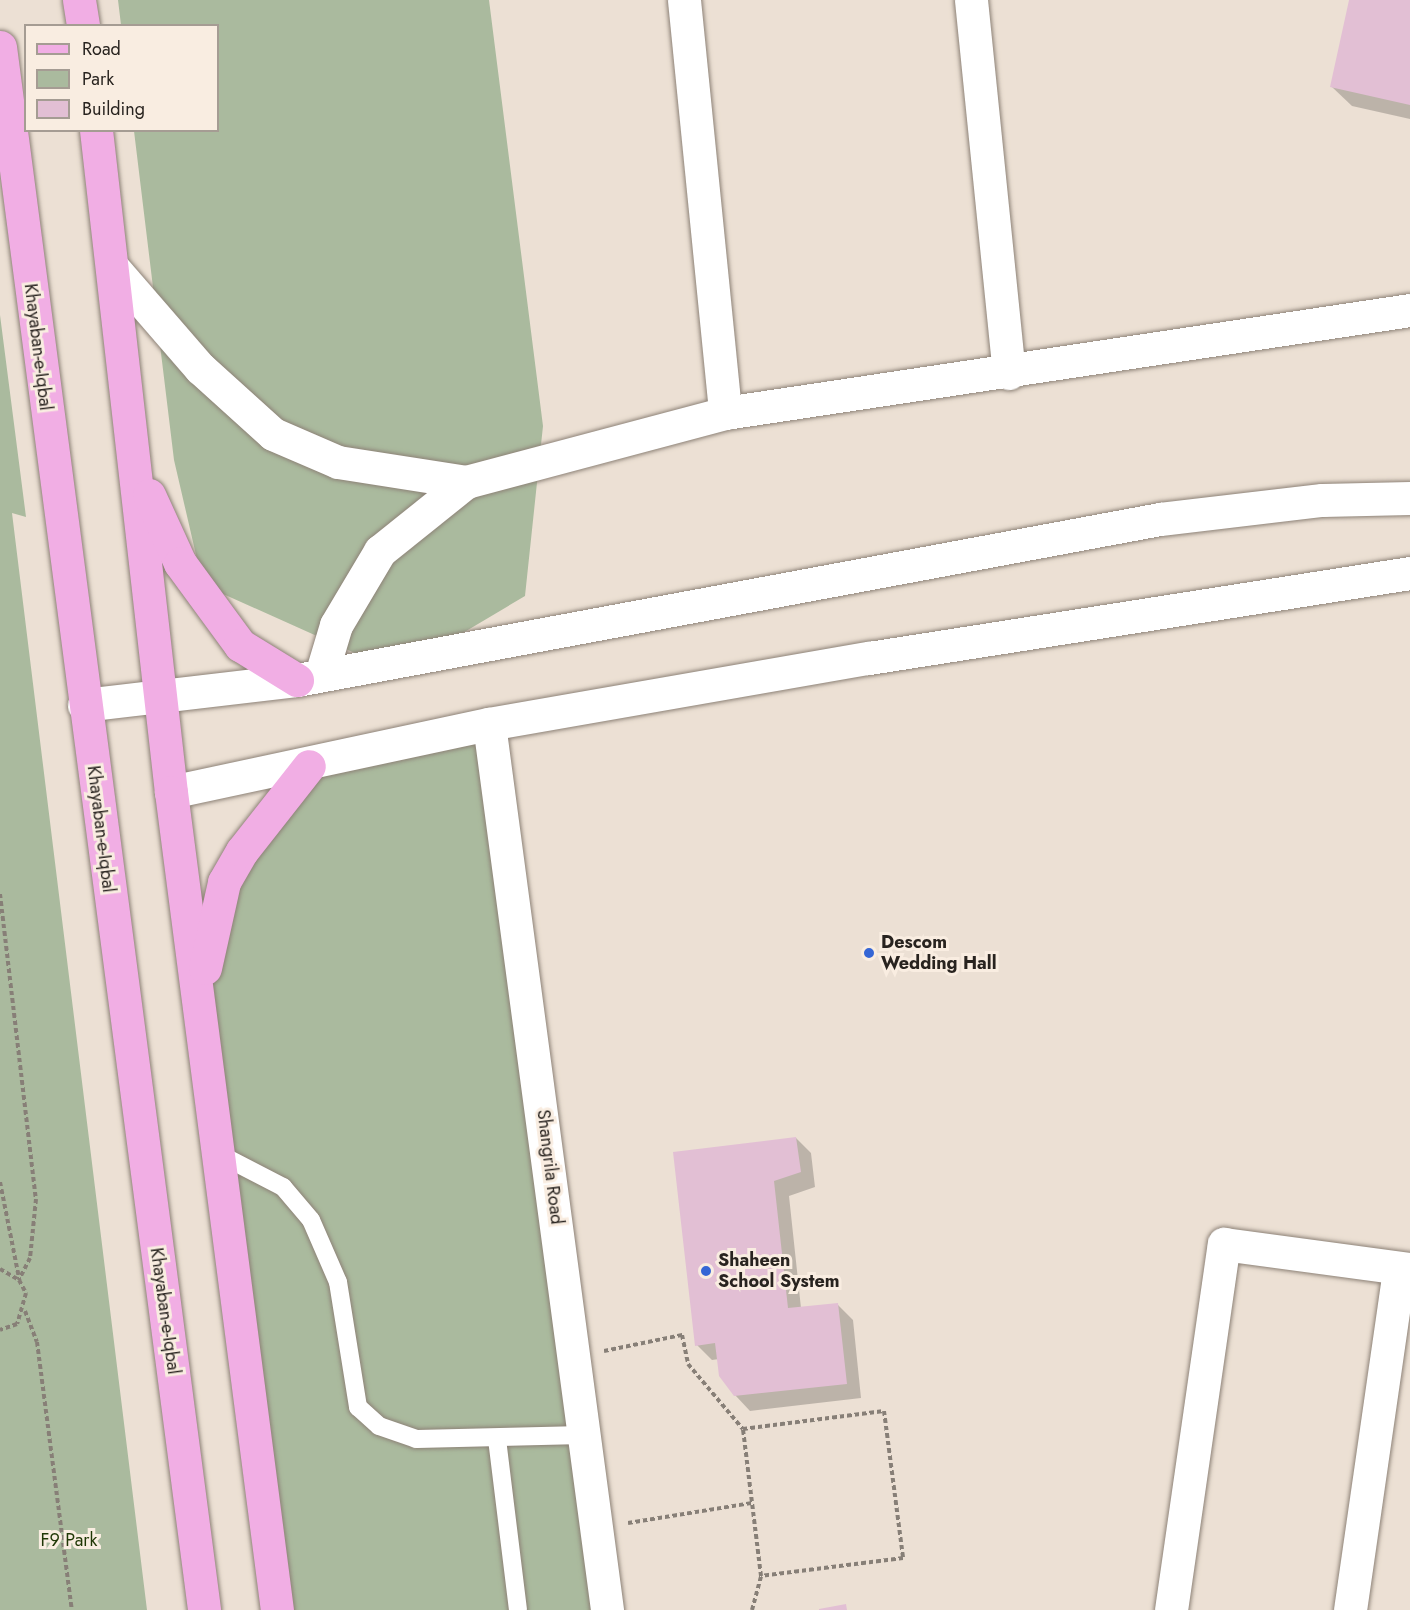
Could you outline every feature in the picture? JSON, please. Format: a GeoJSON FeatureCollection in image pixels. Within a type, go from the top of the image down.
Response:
{"type":"FeatureCollection","features":[{"type":"Feature","properties":{"kind":"main road"},"geometry":{"type":"LineString","coordinates":[[80,0],[83,24]]}},
{"type":"Feature","properties":{"kind":"main road","name":"Khayaban-e-Iqbal"},"geometry":{"type":"LineString","coordinates":[[0,48],[204,1610]]}},
{"type":"Feature","properties":{"kind":"main road"},"geometry":{"type":"LineString","coordinates":[[96,132],[138,469],[171,792],[199,1008],[222,1156],[277,1610]]}},
{"type":"Feature","properties":{"kind":"main road"},"geometry":{"type":"LineString","coordinates":[[138,469],[180,563],[240,645],[309,677]]}},
{"type":"Feature","properties":{"kind":"main road"},"geometry":{"type":"LineString","coordinates":[[199,1008],[209,936],[224,882],[242,850],[309,766]]}},
{"type":"Feature","properties":{"kind":"street"},"geometry":{"type":"LineString","coordinates":[[684,0],[725,413]]}},
{"type":"Feature","properties":{"kind":"street"},"geometry":{"type":"LineString","coordinates":[[971,0],[1009,373]]}},
{"type":"Feature","properties":{"kind":"street"},"geometry":{"type":"LineString","coordinates":[[115,270],[200,368],[273,434],[338,462],[465,482],[725,413],[1009,373],[1410,310]]}},
{"type":"Feature","properties":{"kind":"street"},"geometry":{"type":"LineString","coordinates":[[309,677],[336,625],[380,551],[465,482]]}},
{"type":"Feature","properties":{"kind":"street"},"geometry":{"type":"LineString","coordinates":[[84,705],[309,677],[1160,519],[1322,500],[1410,498]]}},
{"type":"Feature","properties":{"kind":"street"},"geometry":{"type":"LineString","coordinates":[[171,792],[309,766],[489,724],[880,656],[1410,573]]}},
{"type":"Feature","properties":{"kind":"street","name":"Shangrila Road"},"geometry":{"type":"LineString","coordinates":[[489,724],[607,1610]]}},
{"type":"Feature","properties":{"kind":"street"},"geometry":{"type":"LineString","coordinates":[[1171,1610],[1224,1244],[1404,1268],[1350,1610]]}},
{"type":"Feature","properties":{"kind":"lane"},"geometry":{"type":"LineString","coordinates":[[222,1156],[283,1187],[311,1220],[338,1282],[358,1407],[396,1435],[497,1440],[584,1435]]}},
{"type":"Feature","properties":{"kind":"lane"},"geometry":{"type":"LineString","coordinates":[[497,1440],[518,1610]]}},
{"type":"Feature","properties":{"kind":"path"},"geometry":{"type":"LineString","coordinates":[[0,894],[36,1199],[30,1258],[19,1280]]}},
{"type":"Feature","properties":{"kind":"path"},"geometry":{"type":"LineString","coordinates":[[0,1182],[19,1280],[26,1293],[25,1311],[37,1342],[72,1610]]}},
{"type":"Feature","properties":{"kind":"path"},"geometry":{"type":"LineString","coordinates":[[0,1269],[19,1280]]}},
{"type":"Feature","properties":{"kind":"path"},"geometry":{"type":"LineString","coordinates":[[0,1330],[17,1324],[25,1311]]}},
{"type":"Feature","properties":{"kind":"path"},"geometry":{"type":"LineString","coordinates":[[574,1358],[682,1335],[688,1364],[743,1429],[761,1576],[752,1610]]}},
{"type":"Feature","properties":{"kind":"path"},"geometry":{"type":"LineString","coordinates":[[743,1429],[884,1411],[903,1558],[761,1576]]}},
{"type":"Feature","properties":{"kind":"path"},"geometry":{"type":"LineString","coordinates":[[596,1528],[752,1503]]}},
{"type":"Feature","properties":{"kind":"green space"},"geometry":{"type":"Polygon","coordinates":[[[118,0],[489,0],[543,426],[525,596],[397,672],[203,585],[174,460],[134,132],[219,132],[219,24],[121,24],[118,0]]]}},
{"type":"Feature","properties":{"kind":"green space","name":"F9 Park"},"geometry":{"type":"Polygon","coordinates":[[[0,315],[26,517],[12,513],[147,1610],[0,1610],[0,315]]]}},
{"type":"Feature","properties":{"kind":"green space"},"geometry":{"type":"Polygon","coordinates":[[[489,724],[604,1610],[277,1610],[199,1007],[224,882],[293,782],[489,724]]]}},
{"type":"Feature","properties":{"kind":"building"},"geometry":{"type":"Polygon","coordinates":[[[1349,0],[1410,0],[1410,105],[1330,87],[1349,0]]]}},
{"type":"Feature","properties":{"kind":"building"},"geometry":{"type":"Polygon","coordinates":[[[796,1137],[801,1172],[774,1181],[788,1308],[838,1303],[847,1384],[734,1396],[719,1376],[715,1343],[695,1346],[673,1152],[796,1137]]]}},
{"type":"Feature","properties":{"kind":"building"},"geometry":{"type":"Polygon","coordinates":[[[846,1604],[847,1610],[819,1610],[819,1609],[846,1604]]]}},
{"type":"Feature","properties":{"kind":"place","name":"Descom Wedding Hall"},"geometry":{"type":"Point","coordinates":[869,953]}},
{"type":"Feature","properties":{"kind":"place","name":"Shaheen School System"},"geometry":{"type":"Point","coordinates":[706,1271]}}]}
